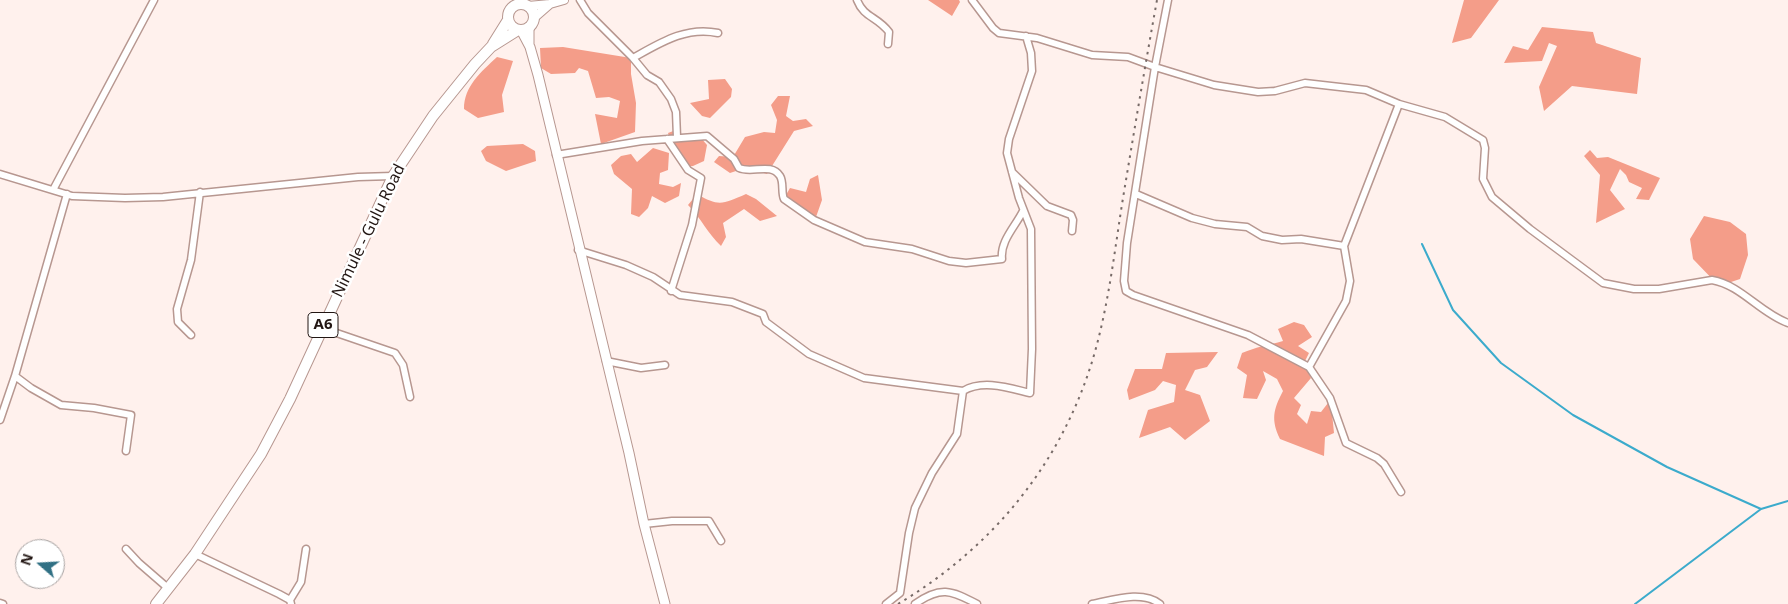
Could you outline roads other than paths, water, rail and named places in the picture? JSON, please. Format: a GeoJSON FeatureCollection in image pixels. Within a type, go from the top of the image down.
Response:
{"type":"FeatureCollection","features":[{"type":"Feature","properties":{"kind":"main road","name":"A6"},"geometry":{"type":"LineString","coordinates":[[508,20],[509,12],[519,3]]}},
{"type":"Feature","properties":{"kind":"main road"},"geometry":{"type":"LineString","coordinates":[[519,3],[533,12],[526,26],[530,47],[644,524],[665,604]]}},
{"type":"Feature","properties":{"kind":"main road"},"geometry":{"type":"LineString","coordinates":[[508,20],[511,25],[526,26]]}},
{"type":"Feature","properties":{"kind":"main road","name":"Nimule - Gulu Road"},"geometry":{"type":"LineString","coordinates":[[156,604],[170,589],[261,454],[290,399],[393,176],[433,116],[491,47],[508,20]]}},
{"type":"Feature","properties":{"kind":"main road","name":"Nimule - Gulu Road"},"geometry":{"type":"LineString","coordinates":[[491,47],[526,26]]}},
{"type":"Feature","properties":{"kind":"street"},"geometry":{"type":"LineString","coordinates":[[53,190],[154,0]]}},
{"type":"Feature","properties":{"kind":"street"},"geometry":{"type":"LineString","coordinates":[[519,3],[550,4],[564,0]]}},
{"type":"Feature","properties":{"kind":"street"},"geometry":{"type":"LineString","coordinates":[[580,0],[588,13],[633,58],[647,75],[659,82],[671,99],[676,112],[677,137]]}},
{"type":"Feature","properties":{"kind":"street"},"geometry":{"type":"LineString","coordinates":[[857,0],[864,13],[877,19],[889,32],[888,44]]}},
{"type":"Feature","properties":{"kind":"street"},"geometry":{"type":"LineString","coordinates":[[972,0],[996,30],[1008,35],[1026,36],[1106,57],[1128,58],[1214,85],[1236,89],[1265,92],[1305,83],[1366,90],[1399,104],[1445,117],[1481,138],[1485,148],[1483,180],[1492,197],[1530,229],[1603,283],[1634,289],[1659,289],[1712,280],[1719,281],[1734,288],[1772,315],[1788,323]]}},
{"type":"Feature","properties":{"kind":"street"},"geometry":{"type":"LineString","coordinates":[[1168,0],[1143,135],[1136,194],[1127,243],[1124,281],[1126,291],[1248,335],[1309,368],[1330,398],[1346,443],[1377,458],[1384,464],[1401,492]]}},
{"type":"Feature","properties":{"kind":"street"},"geometry":{"type":"LineString","coordinates":[[526,26],[550,4]]}},
{"type":"Feature","properties":{"kind":"street"},"geometry":{"type":"LineString","coordinates":[[633,58],[672,36],[697,31],[718,33]]}},
{"type":"Feature","properties":{"kind":"street"},"geometry":{"type":"LineString","coordinates":[[578,250],[626,264],[653,277],[671,291],[690,298],[732,302],[749,307],[763,314],[766,322],[809,354],[864,378],[962,391],[971,386],[984,385],[1030,393],[1032,349],[1030,229],[1011,171],[1007,147],[1032,71],[1031,53],[1026,36]]}},
{"type":"Feature","properties":{"kind":"street"},"geometry":{"type":"LineString","coordinates":[[1309,368],[1346,301],[1349,290],[1348,261],[1344,246],[1399,104]]}},
{"type":"Feature","properties":{"kind":"street"},"geometry":{"type":"LineString","coordinates":[[556,155],[677,137],[707,136],[743,169],[767,169],[774,171],[782,178],[784,199],[814,220],[864,242],[912,249],[949,261],[966,263],[1002,259],[1001,251],[1005,240],[1013,232],[1023,211]]}},
{"type":"Feature","properties":{"kind":"street"},"geometry":{"type":"LineString","coordinates":[[667,139],[688,170],[700,178],[692,225],[671,291]]}},
{"type":"Feature","properties":{"kind":"street"},"geometry":{"type":"LineString","coordinates":[[1011,171],[1047,206],[1071,215],[1074,220],[1072,231]]}},
{"type":"Feature","properties":{"kind":"street"},"geometry":{"type":"LineString","coordinates":[[0,174],[67,194],[125,198],[163,197],[358,177],[393,176]]}},
{"type":"Feature","properties":{"kind":"street"},"geometry":{"type":"LineString","coordinates":[[191,335],[178,322],[177,309],[191,260],[200,192]]}},
{"type":"Feature","properties":{"kind":"street"},"geometry":{"type":"LineString","coordinates":[[0,420],[15,376],[67,194]]}},
{"type":"Feature","properties":{"kind":"street"},"geometry":{"type":"LineString","coordinates":[[1136,194],[1202,221],[1247,227],[1262,236],[1282,240],[1302,239],[1344,246]]}},
{"type":"Feature","properties":{"kind":"street"},"geometry":{"type":"LineString","coordinates":[[322,328],[396,353],[403,366],[410,397]]}},
{"type":"Feature","properties":{"kind":"street"},"geometry":{"type":"LineString","coordinates":[[606,361],[641,368],[665,365]]}},
{"type":"Feature","properties":{"kind":"street"},"geometry":{"type":"LineString","coordinates":[[15,376],[31,388],[61,405],[94,408],[131,415],[126,451]]}},
{"type":"Feature","properties":{"kind":"street"},"geometry":{"type":"LineString","coordinates":[[886,604],[900,593],[908,536],[915,508],[932,473],[957,434],[962,391]]}},
{"type":"Feature","properties":{"kind":"street"},"geometry":{"type":"LineString","coordinates":[[644,524],[672,521],[709,522],[721,541]]}},
{"type":"Feature","properties":{"kind":"street"},"geometry":{"type":"LineString","coordinates":[[126,549],[138,563],[170,589]]}},
{"type":"Feature","properties":{"kind":"street"},"geometry":{"type":"LineString","coordinates":[[194,554],[290,602],[302,582],[306,550]]}},
{"type":"Feature","properties":{"kind":"street"},"geometry":{"type":"LineString","coordinates":[[915,604],[939,591],[958,594],[977,604]]}},
{"type":"Feature","properties":{"kind":"street"},"geometry":{"type":"LineString","coordinates":[[1092,604],[1135,597],[1153,599],[1160,604]]}},
{"type":"Feature","properties":{"kind":"waterway"},"geometry":{"type":"LineString","coordinates":[[1422,244],[1453,310],[1501,363],[1573,415],[1667,467],[1761,509]]}},
{"type":"Feature","properties":{"kind":"waterway"},"geometry":{"type":"LineString","coordinates":[[1635,604],[1761,509],[1788,501]]}},
{"type":"Feature","properties":{"kind":"railway"},"geometry":{"type":"LineString","coordinates":[[898,604],[962,558],[991,531],[1017,502],[1040,471],[1060,438],[1077,403],[1097,345],[1106,303],[1157,0]]}}]}
